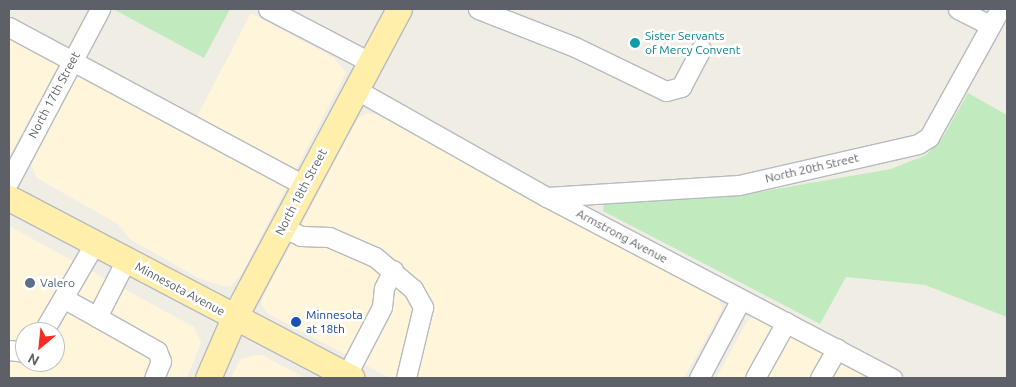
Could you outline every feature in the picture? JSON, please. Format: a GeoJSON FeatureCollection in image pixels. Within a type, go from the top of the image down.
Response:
{"type":"FeatureCollection","features":[{"type":"Feature","properties":{"kind":"main road","name":"North 18th Street"},"geometry":{"type":"LineString","coordinates":[[208,378],[234,318],[399,9]]}},
{"type":"Feature","properties":{"kind":"main road","name":"Minnesota Avenue"},"geometry":{"type":"LineString","coordinates":[[10,198],[348,377]]}},
{"type":"Feature","properties":{"kind":"street","name":"North 17th Street"},"geometry":{"type":"LineString","coordinates":[[10,198],[72,61],[100,9]]}},
{"type":"Feature","properties":{"kind":"street"},"geometry":{"type":"LineString","coordinates":[[268,9],[370,62]]}},
{"type":"Feature","properties":{"kind":"street"},"geometry":{"type":"LineString","coordinates":[[478,9],[575,47],[666,91],[681,87],[701,49]]}},
{"type":"Feature","properties":{"kind":"street"},"geometry":{"type":"LineString","coordinates":[[958,9],[990,25]]}},
{"type":"Feature","properties":{"kind":"street","name":"North 20th Street"},"geometry":{"type":"LineString","coordinates":[[547,197],[739,185],[918,144],[929,137],[1000,9]]}},
{"type":"Feature","properties":{"kind":"street"},"geometry":{"type":"LineString","coordinates":[[9,27],[304,185]]}},
{"type":"Feature","properties":{"kind":"street","name":"Armstrong Avenue"},"geometry":{"type":"LineString","coordinates":[[355,89],[547,197],[892,378]]}},
{"type":"Feature","properties":{"kind":"street"},"geometry":{"type":"LineString","coordinates":[[282,227],[301,236],[329,237],[393,270],[413,289],[423,307],[406,378]]}},
{"type":"Feature","properties":{"kind":"street"},"geometry":{"type":"LineString","coordinates":[[49,322],[95,243]]}},
{"type":"Feature","properties":{"kind":"street"},"geometry":{"type":"LineString","coordinates":[[97,317],[126,260]]}},
{"type":"Feature","properties":{"kind":"street"},"geometry":{"type":"LineString","coordinates":[[348,377],[382,307],[384,288],[393,270]]}},
{"type":"Feature","properties":{"kind":"street"},"geometry":{"type":"LineString","coordinates":[[63,298],[156,351],[161,361],[154,378]]}},
{"type":"Feature","properties":{"kind":"street"},"geometry":{"type":"LineString","coordinates":[[699,378],[741,299]]}},
{"type":"Feature","properties":{"kind":"street"},"geometry":{"type":"LineString","coordinates":[[755,378],[786,322]]}},
{"type":"Feature","properties":{"kind":"street"},"geometry":{"type":"LineString","coordinates":[[820,378],[837,349]]}},
{"type":"Feature","properties":{"kind":"shaded area"},"geometry":{"type":"Polygon","coordinates":[[[251,13],[334,58],[346,73],[241,275],[230,286],[223,286],[198,278],[130,239],[118,224],[37,178],[31,165],[79,72],[190,130],[251,13]]]}},
{"type":"Feature","properties":{"kind":"shaded area"},"geometry":{"type":"Polygon","coordinates":[[[9,35],[60,62],[9,157],[9,35]]]}},
{"type":"Feature","properties":{"kind":"shaded area"},"geometry":{"type":"Polygon","coordinates":[[[367,113],[378,115],[719,300],[722,309],[684,378],[390,378],[267,313],[261,304],[267,289],[358,118],[367,113]]]}},
{"type":"Feature","properties":{"kind":"shaded area"},"geometry":{"type":"Polygon","coordinates":[[[9,226],[194,327],[201,342],[187,378],[9,378],[9,226]]]}},
{"type":"Feature","properties":{"kind":"shaded area"},"geometry":{"type":"Polygon","coordinates":[[[755,318],[863,374],[860,378],[716,378],[748,320],[755,318]]]}},
{"type":"Feature","properties":{"kind":"shaded area"},"geometry":{"type":"Polygon","coordinates":[[[262,355],[305,378],[231,378],[241,359],[262,355]]]}},
{"type":"Feature","properties":{"kind":"green space"},"geometry":{"type":"Polygon","coordinates":[[[113,9],[230,9],[204,58],[113,9]]]}},
{"type":"Feature","properties":{"kind":"green space"},"geometry":{"type":"Polygon","coordinates":[[[968,93],[1007,115],[1007,317],[925,285],[846,277],[820,324],[603,211],[604,204],[759,192],[891,169],[926,155],[942,139],[968,93]]]}},
{"type":"Feature","properties":{"kind":"place","name":"Sister Servants of Mercy Convent"},"geometry":{"type":"Point","coordinates":[635,43]}},
{"type":"Feature","properties":{"kind":"place","name":"Valero"},"geometry":{"type":"Point","coordinates":[30,283]}},
{"type":"Feature","properties":{"kind":"place","name":"Minnesota at 18th"},"geometry":{"type":"Point","coordinates":[296,322]}}]}
